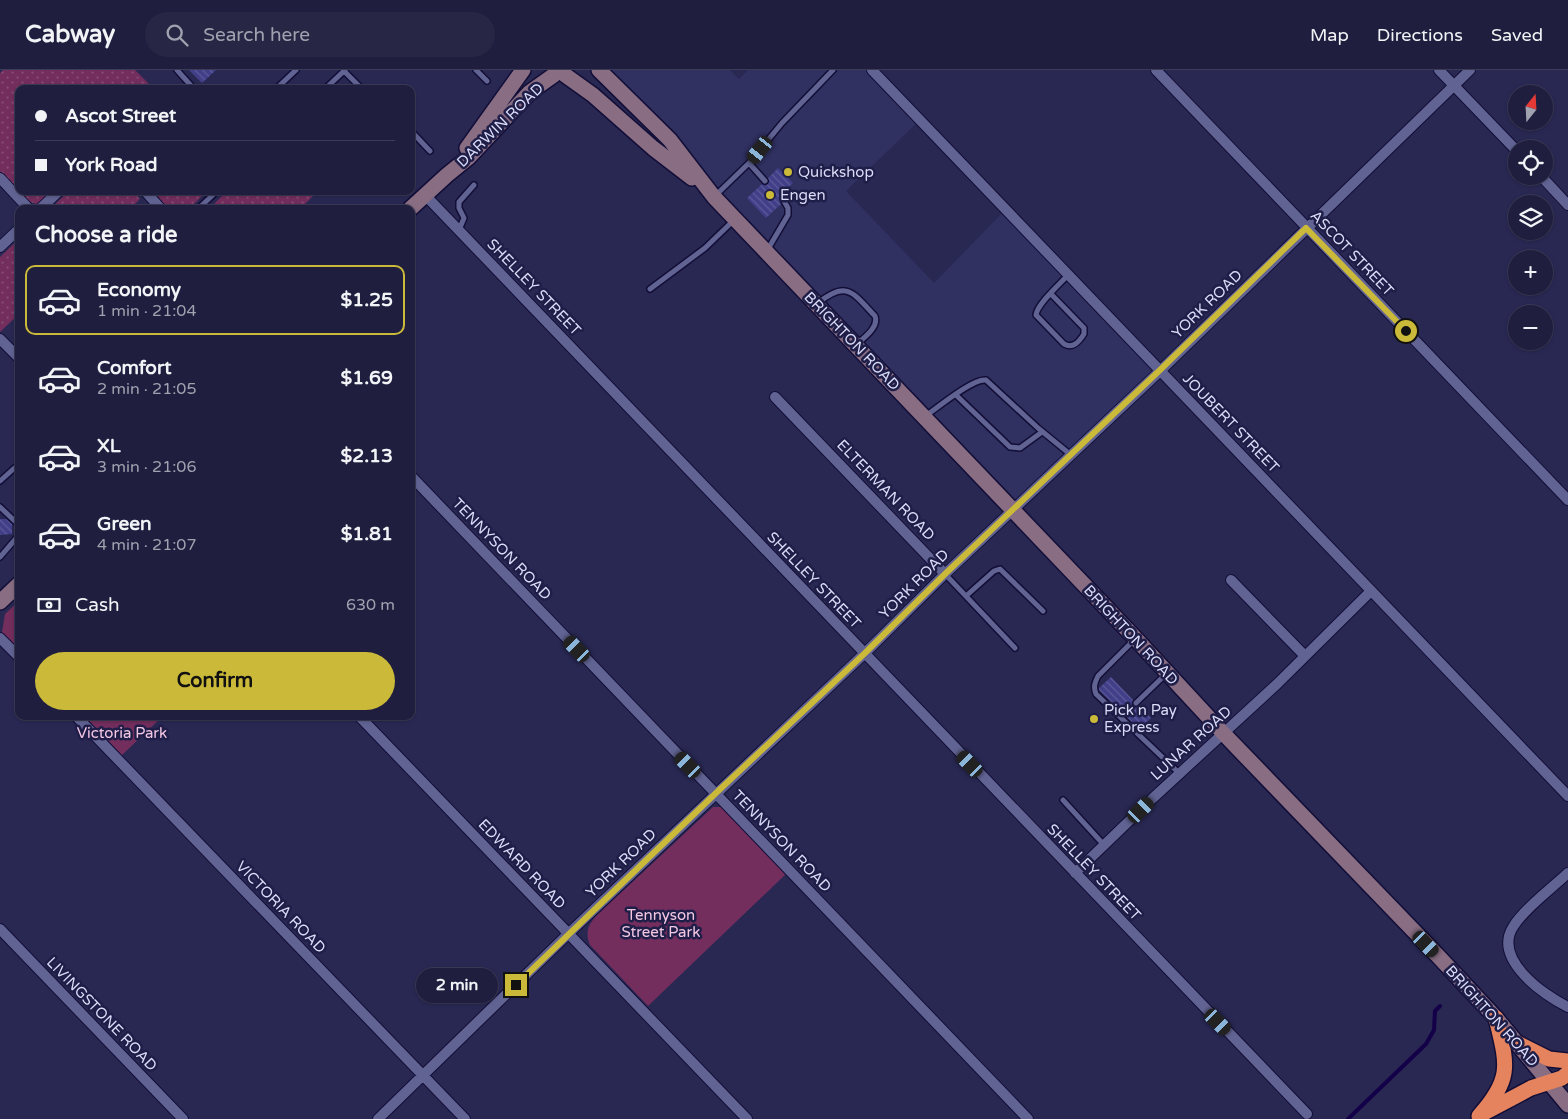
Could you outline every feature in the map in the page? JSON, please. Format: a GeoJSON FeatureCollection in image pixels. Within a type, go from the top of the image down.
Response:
{"type":"FeatureCollection","features":[{"type":"Feature","properties":{"kind":"highway"},"geometry":{"type":"LineString","coordinates":[[1476,1117],[1498,1093],[1505,1074],[1505,1058],[1496,1018]]}},
{"type":"Feature","properties":{"kind":"highway"},"geometry":{"type":"LineString","coordinates":[[1517,1044],[1549,1059],[1568,1061]]}},
{"type":"Feature","properties":{"kind":"highway"},"geometry":{"type":"LineString","coordinates":[[1476,1117],[1531,1088],[1550,1083],[1568,1073]]}},
{"type":"Feature","properties":{"kind":"main road","name":"DARWIN ROAD"},"geometry":{"type":"LineString","coordinates":[[447,175],[523,70]]}},
{"type":"Feature","properties":{"kind":"main road","name":"BRIGHTON ROAD"},"geometry":{"type":"LineString","coordinates":[[599,70],[670,140],[711,193],[1496,1018],[1568,1105]]}},
{"type":"Feature","properties":{"kind":"main road","name":"DARWIN ROAD"},"geometry":{"type":"LineString","coordinates":[[414,205],[474,151],[530,92],[559,73]]}},
{"type":"Feature","properties":{"kind":"main road","name":"BRIGHTON ROAD"},"geometry":{"type":"LineString","coordinates":[[559,73],[593,95],[653,148],[711,193]]}},
{"type":"Feature","properties":{"kind":"main road"},"geometry":{"type":"LineString","coordinates":[[0,602],[15,588]]}},
{"type":"Feature","properties":{"kind":"street","name":"JOUBERT STREET"},"geometry":{"type":"LineString","coordinates":[[872,70],[1568,796]]}},
{"type":"Feature","properties":{"kind":"street","name":"ASCOT STREET"},"geometry":{"type":"LineString","coordinates":[[1156,70],[1568,500]]}},
{"type":"Feature","properties":{"kind":"street"},"geometry":{"type":"LineString","coordinates":[[1439,70],[1508,142]]}},
{"type":"Feature","properties":{"kind":"street","name":"YORK ROAD"},"geometry":{"type":"LineString","coordinates":[[378,1119],[568,934],[864,654],[1470,70]]}},
{"type":"Feature","properties":{"kind":"street"},"geometry":{"type":"LineString","coordinates":[[0,178],[15,194]]}},
{"type":"Feature","properties":{"kind":"street"},"geometry":{"type":"LineString","coordinates":[[1549,185],[1568,205]]}},
{"type":"Feature","properties":{"kind":"street"},"geometry":{"type":"LineString","coordinates":[[16,195],[25,205]]}},
{"type":"Feature","properties":{"kind":"street"},"geometry":{"type":"LineString","coordinates":[[44,205],[55,195]]}},
{"type":"Feature","properties":{"kind":"street"},"geometry":{"type":"LineString","coordinates":[[149,195],[157,205]]}},
{"type":"Feature","properties":{"kind":"street","name":"SHELLEY STREET"},"geometry":{"type":"LineString","coordinates":[[425,195],[1307,1114]]}},
{"type":"Feature","properties":{"kind":"street"},"geometry":{"type":"LineString","coordinates":[[0,247],[15,233]]}},
{"type":"Feature","properties":{"kind":"street"},"geometry":{"type":"LineString","coordinates":[[0,338],[15,354]]}},
{"type":"Feature","properties":{"kind":"street","name":"ELTERMAN ROAD"},"geometry":{"type":"LineString","coordinates":[[775,398],[945,574]]}},
{"type":"Feature","properties":{"kind":"street","name":"TENNYSON ROAD"},"geometry":{"type":"LineString","coordinates":[[415,480],[1028,1119]]}},
{"type":"Feature","properties":{"kind":"street"},"geometry":{"type":"LineString","coordinates":[[1231,580],[1305,656]]}},
{"type":"Feature","properties":{"kind":"street","name":"LUNAR ROAD"},"geometry":{"type":"LineString","coordinates":[[1075,873],[1224,734],[1371,591]]}},
{"type":"Feature","properties":{"kind":"street"},"geometry":{"type":"LineString","coordinates":[[0,638],[15,654]]}},
{"type":"Feature","properties":{"kind":"street","name":"VICTORIA ROAD"},"geometry":{"type":"LineString","coordinates":[[80,720],[465,1119]]}},
{"type":"Feature","properties":{"kind":"street","name":"EDWARD ROAD"},"geometry":{"type":"LineString","coordinates":[[363,720],[746,1119]]}},
{"type":"Feature","properties":{"kind":"street"},"geometry":{"type":"LineString","coordinates":[[1568,873],[1519,918],[1510,933],[1509,941],[1514,963],[1535,984],[1568,1007]]}},
{"type":"Feature","properties":{"kind":"street","name":"LIVINGSTONE ROAD"},"geometry":{"type":"LineString","coordinates":[[0,929],[183,1119]]}},
{"type":"Feature","properties":{"kind":"lane"},"geometry":{"type":"LineString","coordinates":[[177,70],[190,85]]}},
{"type":"Feature","properties":{"kind":"lane"},"geometry":{"type":"LineString","coordinates":[[280,85],[296,70]]}},
{"type":"Feature","properties":{"kind":"lane"},"geometry":{"type":"LineString","coordinates":[[329,85],[344,70],[358,85]]}},
{"type":"Feature","properties":{"kind":"lane"},"geometry":{"type":"LineString","coordinates":[[476,70],[487,81]]}},
{"type":"Feature","properties":{"kind":"lane"},"geometry":{"type":"LineString","coordinates":[[711,193],[750,163],[782,123],[833,70]]}},
{"type":"Feature","properties":{"kind":"lane"},"geometry":{"type":"LineString","coordinates":[[415,135],[430,151]]}},
{"type":"Feature","properties":{"kind":"lane"},"geometry":{"type":"LineString","coordinates":[[750,163],[765,181]]}},
{"type":"Feature","properties":{"kind":"lane"},"geometry":{"type":"LineString","coordinates":[[458,230],[464,218],[459,208],[459,202],[474,185]]}},
{"type":"Feature","properties":{"kind":"lane"},"geometry":{"type":"LineString","coordinates":[[202,205],[213,195]]}},
{"type":"Feature","properties":{"kind":"lane"},"geometry":{"type":"LineString","coordinates":[[766,251],[788,215],[788,208],[784,201]]}},
{"type":"Feature","properties":{"kind":"lane"},"geometry":{"type":"LineString","coordinates":[[650,289],[704,248],[736,219]]}},
{"type":"Feature","properties":{"kind":"lane"},"geometry":{"type":"LineString","coordinates":[[1051,294],[1084,328],[1084,334],[1076,344],[1070,346],[1064,344],[1036,315],[1038,309],[1051,294],[1068,275]]}},
{"type":"Feature","properties":{"kind":"lane"},"geometry":{"type":"LineString","coordinates":[[817,304],[827,295],[846,290],[853,293],[870,310],[875,316],[876,323],[856,346]]}},
{"type":"Feature","properties":{"kind":"lane"},"geometry":{"type":"LineString","coordinates":[[924,417],[972,383],[982,379],[986,380],[1042,432],[1071,455]]}},
{"type":"Feature","properties":{"kind":"lane"},"geometry":{"type":"LineString","coordinates":[[956,395],[1010,447],[1020,448],[1042,432]]}},
{"type":"Feature","properties":{"kind":"lane"},"geometry":{"type":"LineString","coordinates":[[0,481],[15,468]]}},
{"type":"Feature","properties":{"kind":"lane"},"geometry":{"type":"LineString","coordinates":[[0,507],[15,521]]}},
{"type":"Feature","properties":{"kind":"lane"},"geometry":{"type":"LineString","coordinates":[[0,557],[15,540]]}},
{"type":"Feature","properties":{"kind":"lane"},"geometry":{"type":"LineString","coordinates":[[966,596],[994,571],[1000,569],[1043,610]]}},
{"type":"Feature","properties":{"kind":"lane","name":"ELTERMAN ROAD"},"geometry":{"type":"LineString","coordinates":[[945,574],[1015,648]]}},
{"type":"Feature","properties":{"kind":"lane"},"geometry":{"type":"LineString","coordinates":[[1136,639],[1098,676],[1094,683],[1096,694],[1180,774]]}},
{"type":"Feature","properties":{"kind":"lane"},"geometry":{"type":"LineString","coordinates":[[1136,703],[1167,673]]}},
{"type":"Feature","properties":{"kind":"lane"},"geometry":{"type":"LineString","coordinates":[[1063,800],[1104,845]]}},
{"type":"Feature","properties":{"kind":"shaded area"},"geometry":{"type":"Polygon","coordinates":[[[601,70],[730,70],[739,79],[748,70],[869,70],[918,122],[846,191],[934,283],[1004,211],[1159,370],[1013,509],[601,70]]]}},
{"type":"Feature","properties":{"kind":"green space"},"geometry":{"type":"Polygon","coordinates":[[[3,70],[135,70],[150,85],[15,85],[15,187],[0,172],[0,73],[3,70]]]}},
{"type":"Feature","properties":{"kind":"green space"},"geometry":{"type":"Polygon","coordinates":[[[23,195],[47,195],[37,204],[30,202],[23,195]]]}},
{"type":"Feature","properties":{"kind":"green space"},"geometry":{"type":"Polygon","coordinates":[[[65,195],[136,195],[140,199],[134,205],[54,205],[65,195]]]}},
{"type":"Feature","properties":{"kind":"green space"},"geometry":{"type":"Polygon","coordinates":[[[153,195],[203,195],[193,205],[161,205],[153,195]]]}},
{"type":"Feature","properties":{"kind":"green space"},"geometry":{"type":"Polygon","coordinates":[[[223,195],[314,195],[304,205],[213,205],[223,195]]]}},
{"type":"Feature","properties":{"kind":"green space"},"geometry":{"type":"Polygon","coordinates":[[[15,243],[15,318],[0,332],[0,257],[15,243]]]}},
{"type":"Feature","properties":{"kind":"green space"},"geometry":{"type":"Polygon","coordinates":[[[15,605],[15,646],[2,632],[5,614],[15,605]]]}},
{"type":"Feature","properties":{"kind":"green space","name":"Victoria Park"},"geometry":{"type":"Polygon","coordinates":[[[87,720],[159,720],[121,756],[87,720]]]}},
{"type":"Feature","properties":{"kind":"green space","name":"Tennyson Street Park"},"geometry":{"type":"Polygon","coordinates":[[[713,807],[722,807],[787,873],[648,1006],[590,945],[588,929],[596,916],[713,807]]]}},
{"type":"Feature","properties":{"kind":"building"},"geometry":{"type":"Polygon","coordinates":[[[189,70],[216,70],[202,83],[189,70]]]}},
{"type":"Feature","properties":{"kind":"building"},"geometry":{"type":"Polygon","coordinates":[[[778,168],[793,183],[784,191],[789,196],[781,198],[781,204],[766,218],[747,198],[762,184],[768,184],[768,178],[778,168]]]}},
{"type":"Feature","properties":{"kind":"building"},"geometry":{"type":"Polygon","coordinates":[[[0,519],[6,519],[12,524],[12,534],[0,535],[0,519]]]}},
{"type":"Feature","properties":{"kind":"building"},"geometry":{"type":"Polygon","coordinates":[[[1111,677],[1133,700],[1133,706],[1139,706],[1151,718],[1139,729],[1099,690],[1111,677]]]}},
{"type":"Feature","properties":{"kind":"waterway"},"geometry":{"type":"LineString","coordinates":[[1348,1119],[1426,1044],[1434,1030],[1435,1011],[1440,1006]]}},
{"type":"Feature","properties":{"kind":"place","name":"Quickshop"},"geometry":{"type":"Point","coordinates":[788,172]}},
{"type":"Feature","properties":{"kind":"place","name":"Engen"},"geometry":{"type":"Point","coordinates":[770,195]}},
{"type":"Feature","properties":{"kind":"place","name":"Pick n Pay Express"},"geometry":{"type":"Point","coordinates":[1094,719]}},
{"type":"Feature","properties":{"kind":"route"},"geometry":{"type":"LineString","coordinates":[[516,985],[864,654],[1306,228],[1406,331]]}}]}
